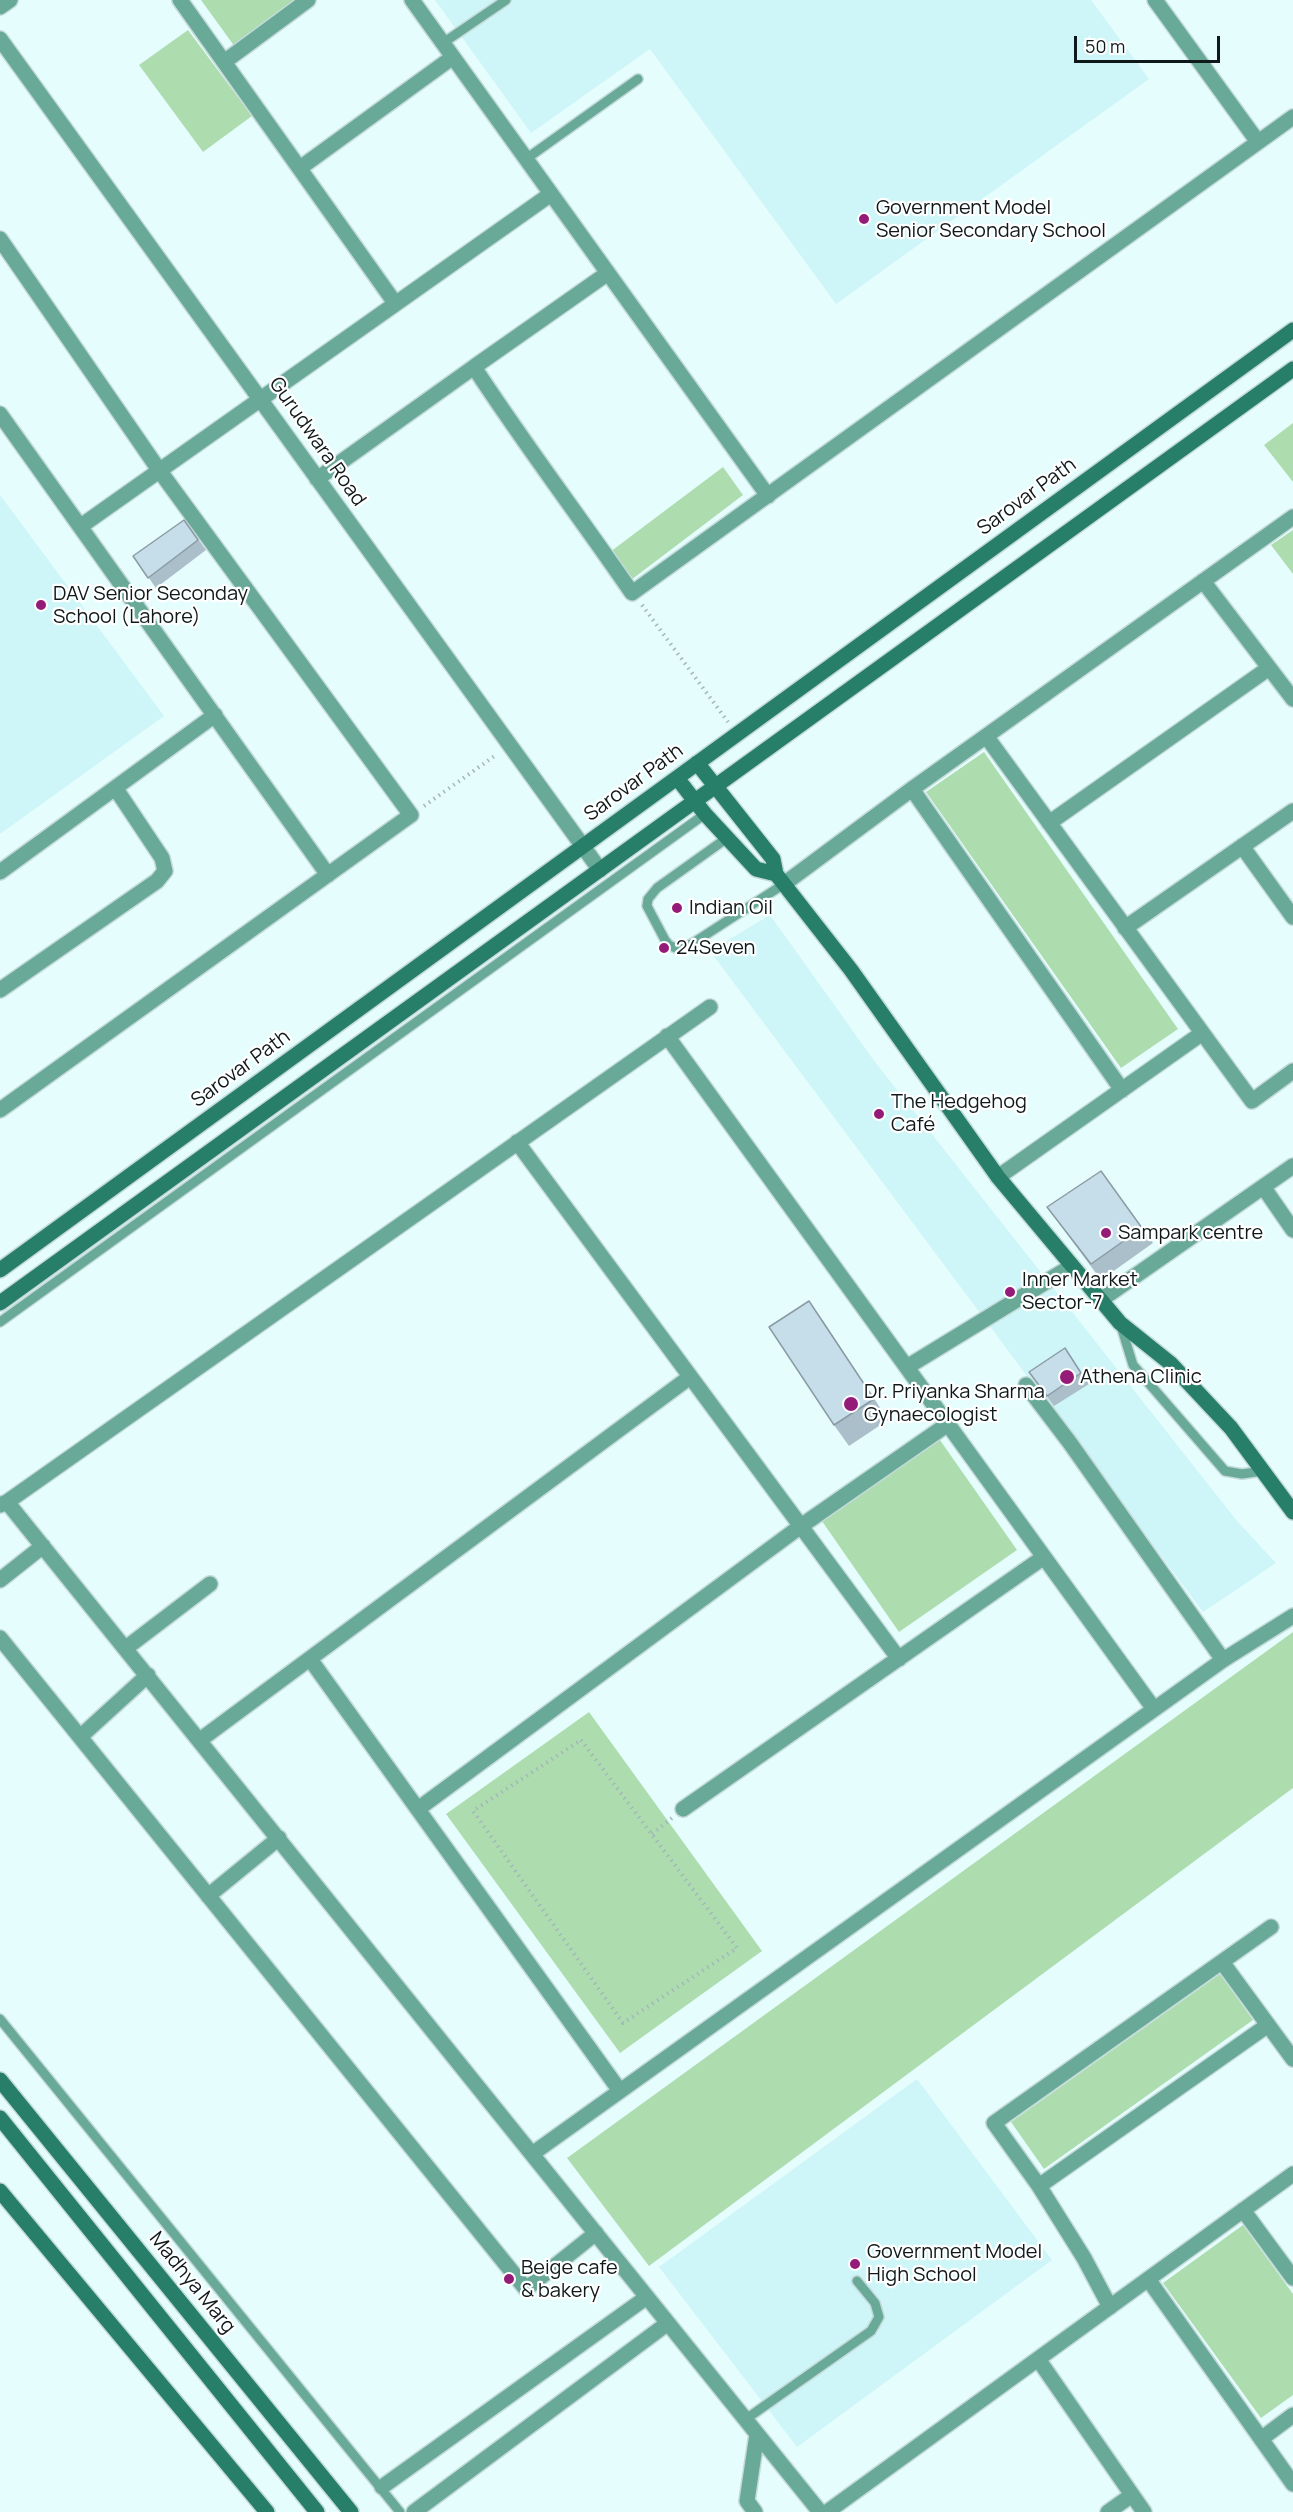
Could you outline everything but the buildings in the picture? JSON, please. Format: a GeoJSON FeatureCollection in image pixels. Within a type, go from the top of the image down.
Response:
{"type":"FeatureCollection","features":[{"type":"Feature","properties":{"kind":"main road","name":"Sarovar Path"},"geometry":{"type":"LineString","coordinates":[[0,1270],[1293,330]]}},
{"type":"Feature","properties":{"kind":"main road"},"geometry":{"type":"LineString","coordinates":[[0,1303],[1293,369]]}},
{"type":"Feature","properties":{"kind":"main road"},"geometry":{"type":"LineString","coordinates":[[697,763],[773,859],[780,879],[851,970],[998,1177],[1120,1323],[1170,1363],[1231,1428],[1293,1512]]}},
{"type":"Feature","properties":{"kind":"main road"},"geometry":{"type":"LineString","coordinates":[[677,778],[705,814],[756,869],[780,879]]}},
{"type":"Feature","properties":{"kind":"main road","name":"Madhya Marg"},"geometry":{"type":"LineString","coordinates":[[0,2080],[351,2512]]}},
{"type":"Feature","properties":{"kind":"main road"},"geometry":{"type":"LineString","coordinates":[[0,2118],[317,2512]]}},
{"type":"Feature","properties":{"kind":"main road"},"geometry":{"type":"LineString","coordinates":[[0,2191],[267,2512]]}},
{"type":"Feature","properties":{"kind":"street"},"geometry":{"type":"LineString","coordinates":[[0,7],[10,0]]}},
{"type":"Feature","properties":{"kind":"street"},"geometry":{"type":"LineString","coordinates":[[180,0],[395,303]]}},
{"type":"Feature","properties":{"kind":"street"},"geometry":{"type":"LineString","coordinates":[[224,62],[308,0]]}},
{"type":"Feature","properties":{"kind":"street"},"geometry":{"type":"LineString","coordinates":[[412,0],[768,496]]}},
{"type":"Feature","properties":{"kind":"street"},"geometry":{"type":"LineString","coordinates":[[1155,0],[1258,142]]}},
{"type":"Feature","properties":{"kind":"street","name":"Gurudwara Road"},"geometry":{"type":"LineString","coordinates":[[0,39],[600,870]]}},
{"type":"Feature","properties":{"kind":"street"},"geometry":{"type":"LineString","coordinates":[[300,168],[453,57]]}},
{"type":"Feature","properties":{"kind":"street"},"geometry":{"type":"LineString","coordinates":[[474,367],[519,435],[571,503],[632,592],[1293,117]]}},
{"type":"Feature","properties":{"kind":"street"},"geometry":{"type":"LineString","coordinates":[[81,526],[551,194]]}},
{"type":"Feature","properties":{"kind":"street"},"geometry":{"type":"LineString","coordinates":[[0,239],[159,470],[411,815],[0,1110]]}},
{"type":"Feature","properties":{"kind":"street"},"geometry":{"type":"LineString","coordinates":[[316,479],[339,466],[608,273]]}},
{"type":"Feature","properties":{"kind":"street"},"geometry":{"type":"LineString","coordinates":[[0,414],[328,875]]}},
{"type":"Feature","properties":{"kind":"street"},"geometry":{"type":"LineString","coordinates":[[780,879],[912,789],[1293,517]]}},
{"type":"Feature","properties":{"kind":"street"},"geometry":{"type":"LineString","coordinates":[[1203,581],[1293,699]]}},
{"type":"Feature","properties":{"kind":"street"},"geometry":{"type":"LineString","coordinates":[[1049,823],[1269,668]]}},
{"type":"Feature","properties":{"kind":"street"},"geometry":{"type":"LineString","coordinates":[[0,872],[215,715]]}},
{"type":"Feature","properties":{"kind":"street"},"geometry":{"type":"LineString","coordinates":[[986,736],[1252,1101],[1293,1071]]}},
{"type":"Feature","properties":{"kind":"street"},"geometry":{"type":"LineString","coordinates":[[0,990],[157,880],[165,871],[162,858],[116,789]]}},
{"type":"Feature","properties":{"kind":"street"},"geometry":{"type":"LineString","coordinates":[[912,789],[1122,1090]]}},
{"type":"Feature","properties":{"kind":"street"},"geometry":{"type":"LineString","coordinates":[[1125,928],[1293,811]]}},
{"type":"Feature","properties":{"kind":"street"},"geometry":{"type":"LineString","coordinates":[[1242,846],[1288,899],[1293,916]]}},
{"type":"Feature","properties":{"kind":"street"},"geometry":{"type":"LineString","coordinates":[[710,1007],[3,1503],[43,1546],[126,1648],[820,2512]]}},
{"type":"Feature","properties":{"kind":"street"},"geometry":{"type":"LineString","coordinates":[[998,1177],[1201,1034]]}},
{"type":"Feature","properties":{"kind":"street"},"geometry":{"type":"LineString","coordinates":[[667,1036],[1154,1709]]}},
{"type":"Feature","properties":{"kind":"street"},"geometry":{"type":"LineString","coordinates":[[517,1142],[899,1659]]}},
{"type":"Feature","properties":{"kind":"street"},"geometry":{"type":"LineString","coordinates":[[1102,1299],[1293,1166]]}},
{"type":"Feature","properties":{"kind":"street"},"geometry":{"type":"LineString","coordinates":[[1264,1188],[1293,1230]]}},
{"type":"Feature","properties":{"kind":"street"},"geometry":{"type":"LineString","coordinates":[[907,1367],[1072,1266]]}},
{"type":"Feature","properties":{"kind":"street"},"geometry":{"type":"LineString","coordinates":[[200,1740],[690,1377]]}},
{"type":"Feature","properties":{"kind":"street"},"geometry":{"type":"LineString","coordinates":[[1026,1385],[1070,1443],[1223,1660]]}},
{"type":"Feature","properties":{"kind":"street"},"geometry":{"type":"LineString","coordinates":[[418,1809],[801,1526],[948,1424]]}},
{"type":"Feature","properties":{"kind":"street"},"geometry":{"type":"LineString","coordinates":[[0,1580],[43,1546]]}},
{"type":"Feature","properties":{"kind":"street"},"geometry":{"type":"LineString","coordinates":[[683,1809],[1044,1557]]}},
{"type":"Feature","properties":{"kind":"street"},"geometry":{"type":"LineString","coordinates":[[126,1648],[210,1584]]}},
{"type":"Feature","properties":{"kind":"street"},"geometry":{"type":"LineString","coordinates":[[532,2154],[1223,1660],[1293,1616]]}},
{"type":"Feature","properties":{"kind":"street"},"geometry":{"type":"LineString","coordinates":[[0,1638],[526,2289],[596,2234]]}},
{"type":"Feature","properties":{"kind":"street"},"geometry":{"type":"LineString","coordinates":[[310,1659],[620,2091]]}},
{"type":"Feature","properties":{"kind":"street"},"geometry":{"type":"LineString","coordinates":[[80,1737],[147,1675]]}},
{"type":"Feature","properties":{"kind":"street"},"geometry":{"type":"LineString","coordinates":[[208,1896],[279,1838]]}},
{"type":"Feature","properties":{"kind":"street"},"geometry":{"type":"LineString","coordinates":[[1110,2307],[1084,2258],[1039,2186],[994,2123],[1271,1927]]}},
{"type":"Feature","properties":{"kind":"street"},"geometry":{"type":"LineString","coordinates":[[1222,1962],[1293,2059]]}},
{"type":"Feature","properties":{"kind":"street"},"geometry":{"type":"LineString","coordinates":[[1039,2186],[1268,2025]]}},
{"type":"Feature","properties":{"kind":"street"},"geometry":{"type":"LineString","coordinates":[[828,2512],[1293,2174]]}},
{"type":"Feature","properties":{"kind":"street"},"geometry":{"type":"LineString","coordinates":[[1243,2210],[1293,2278]]}},
{"type":"Feature","properties":{"kind":"street"},"geometry":{"type":"LineString","coordinates":[[1148,2279],[1293,2484]]}},
{"type":"Feature","properties":{"kind":"street"},"geometry":{"type":"LineString","coordinates":[[382,2487],[647,2297]]}},
{"type":"Feature","properties":{"kind":"street"},"geometry":{"type":"LineString","coordinates":[[414,2512],[668,2323]]}},
{"type":"Feature","properties":{"kind":"street"},"geometry":{"type":"LineString","coordinates":[[1038,2360],[1144,2512]]}},
{"type":"Feature","properties":{"kind":"street"},"geometry":{"type":"LineString","coordinates":[[1261,2439],[1293,2415]]}},
{"type":"Feature","properties":{"kind":"street"},"geometry":{"type":"LineString","coordinates":[[755,2512],[747,2501],[757,2434]]}},
{"type":"Feature","properties":{"kind":"street"},"geometry":{"type":"LineString","coordinates":[[1108,2512],[1132,2495]]}},
{"type":"Feature","properties":{"kind":"lane"},"geometry":{"type":"LineString","coordinates":[[443,43],[506,0]]}},
{"type":"Feature","properties":{"kind":"lane"},"geometry":{"type":"LineString","coordinates":[[526,159],[638,79]]}},
{"type":"Feature","properties":{"kind":"lane"},"geometry":{"type":"LineString","coordinates":[[0,1322],[705,814]]}},
{"type":"Feature","properties":{"kind":"lane"},"geometry":{"type":"LineString","coordinates":[[726,838],[657,888],[648,899],[647,906],[669,945],[680,950],[693,943],[780,879]]}},
{"type":"Feature","properties":{"kind":"lane"},"geometry":{"type":"LineString","coordinates":[[1120,1323],[1133,1365],[1225,1471],[1242,1474],[1263,1470]]}},
{"type":"Feature","properties":{"kind":"lane"},"geometry":{"type":"LineString","coordinates":[[0,2019],[400,2512]]}},
{"type":"Feature","properties":{"kind":"lane"},"geometry":{"type":"LineString","coordinates":[[746,2419],[872,2331],[879,2317],[874,2303],[857,2281]]}},
{"type":"Feature","properties":{"kind":"path"},"geometry":{"type":"LineString","coordinates":[[632,592],[737,734]]}},
{"type":"Feature","properties":{"kind":"path"},"geometry":{"type":"LineString","coordinates":[[411,815],[496,754]]}},
{"type":"Feature","properties":{"kind":"path"},"geometry":{"type":"LineString","coordinates":[[581,1740],[651,1834],[737,1948],[623,2023],[473,1811],[581,1740]]}},
{"type":"Feature","properties":{"kind":"path"},"geometry":{"type":"LineString","coordinates":[[651,1834],[683,1809]]}},
{"type":"Feature","properties":{"kind":"shaded area","name":"Government Model Senior Secondary School"},"geometry":{"type":"Polygon","coordinates":[[[435,0],[1091,0],[1149,79],[836,304],[650,49],[531,133],[435,0]]]}},
{"type":"Feature","properties":{"kind":"shaded area","name":"DAV Senior Seconday School (Lahore)"},"geometry":{"type":"Polygon","coordinates":[[[0,495],[164,716],[0,834],[0,495]]]}},
{"type":"Feature","properties":{"kind":"shaded area","name":"Inner Market Sector-7"},"geometry":{"type":"Polygon","coordinates":[[[770,915],[875,1062],[1237,1521],[1276,1563],[1203,1612],[710,951],[770,915]]]}},
{"type":"Feature","properties":{"kind":"shaded area","name":"Government Model High School"},"geometry":{"type":"Polygon","coordinates":[[[917,2079],[1052,2260],[797,2447],[659,2267],[917,2079]]]}},
{"type":"Feature","properties":{"kind":"green space"},"geometry":{"type":"Polygon","coordinates":[[[201,0],[299,0],[235,47],[201,0]]]}},
{"type":"Feature","properties":{"kind":"green space"},"geometry":{"type":"Polygon","coordinates":[[[188,30],[252,116],[203,152],[139,65],[188,30]]]}},
{"type":"Feature","properties":{"kind":"green space"},"geometry":{"type":"Polygon","coordinates":[[[1293,423],[1293,482],[1264,445],[1293,423]]]}},
{"type":"Feature","properties":{"kind":"green space"},"geometry":{"type":"Polygon","coordinates":[[[723,467],[743,495],[627,583],[606,555],[723,467]]]}},
{"type":"Feature","properties":{"kind":"green space"},"geometry":{"type":"Polygon","coordinates":[[[1293,530],[1293,574],[1271,545],[1293,530]]]}},
{"type":"Feature","properties":{"kind":"green space"},"geometry":{"type":"Polygon","coordinates":[[[984,752],[1178,1029],[1121,1068],[926,792],[984,752]]]}},
{"type":"Feature","properties":{"kind":"green space"},"geometry":{"type":"Polygon","coordinates":[[[935,1433],[1017,1550],[899,1632],[817,1514],[935,1433]]]}},
{"type":"Feature","properties":{"kind":"green space"},"geometry":{"type":"Polygon","coordinates":[[[1293,1632],[1293,1788],[649,2266],[567,2158],[1293,1632]]]}},
{"type":"Feature","properties":{"kind":"green space"},"geometry":{"type":"Polygon","coordinates":[[[589,1712],[762,1951],[620,2053],[446,1814],[589,1712]]]}},
{"type":"Feature","properties":{"kind":"green space"},"geometry":{"type":"Polygon","coordinates":[[[1220,1974],[1253,2020],[1044,2169],[1011,2122],[1220,1974]]]}},
{"type":"Feature","properties":{"kind":"green space"},"geometry":{"type":"Polygon","coordinates":[[[1243,2225],[1293,2294],[1293,2395],[1261,2418],[1163,2283],[1243,2225]]]}},
{"type":"Feature","properties":{"kind":"place","name":"Government Model Senior Secondary School"},"geometry":{"type":"Point","coordinates":[864,219]}},
{"type":"Feature","properties":{"kind":"place","name":"DAV Senior Seconday School (Lahore)"},"geometry":{"type":"Point","coordinates":[41,605]}},
{"type":"Feature","properties":{"kind":"place","name":"Indian Oil"},"geometry":{"type":"Point","coordinates":[677,908]}},
{"type":"Feature","properties":{"kind":"place","name":"24Seven"},"geometry":{"type":"Point","coordinates":[664,948]}},
{"type":"Feature","properties":{"kind":"place","name":"The Hedgehog Café"},"geometry":{"type":"Point","coordinates":[879,1114]}},
{"type":"Feature","properties":{"kind":"place","name":"Sampark centre"},"geometry":{"type":"Point","coordinates":[1106,1233]}},
{"type":"Feature","properties":{"kind":"place","name":"Inner Market Sector-7"},"geometry":{"type":"Point","coordinates":[1010,1292]}},
{"type":"Feature","properties":{"kind":"place","name":"Athena Clinic"},"geometry":{"type":"Point","coordinates":[1067,1377]}},
{"type":"Feature","properties":{"kind":"place","name":"Dr. Priyanka Sharma Gynaecologist"},"geometry":{"type":"Point","coordinates":[851,1404]}},
{"type":"Feature","properties":{"kind":"place","name":"Government Model High School"},"geometry":{"type":"Point","coordinates":[855,2264]}},
{"type":"Feature","properties":{"kind":"place","name":"Beige cafe & bakery"},"geometry":{"type":"Point","coordinates":[509,2279]}}]}
